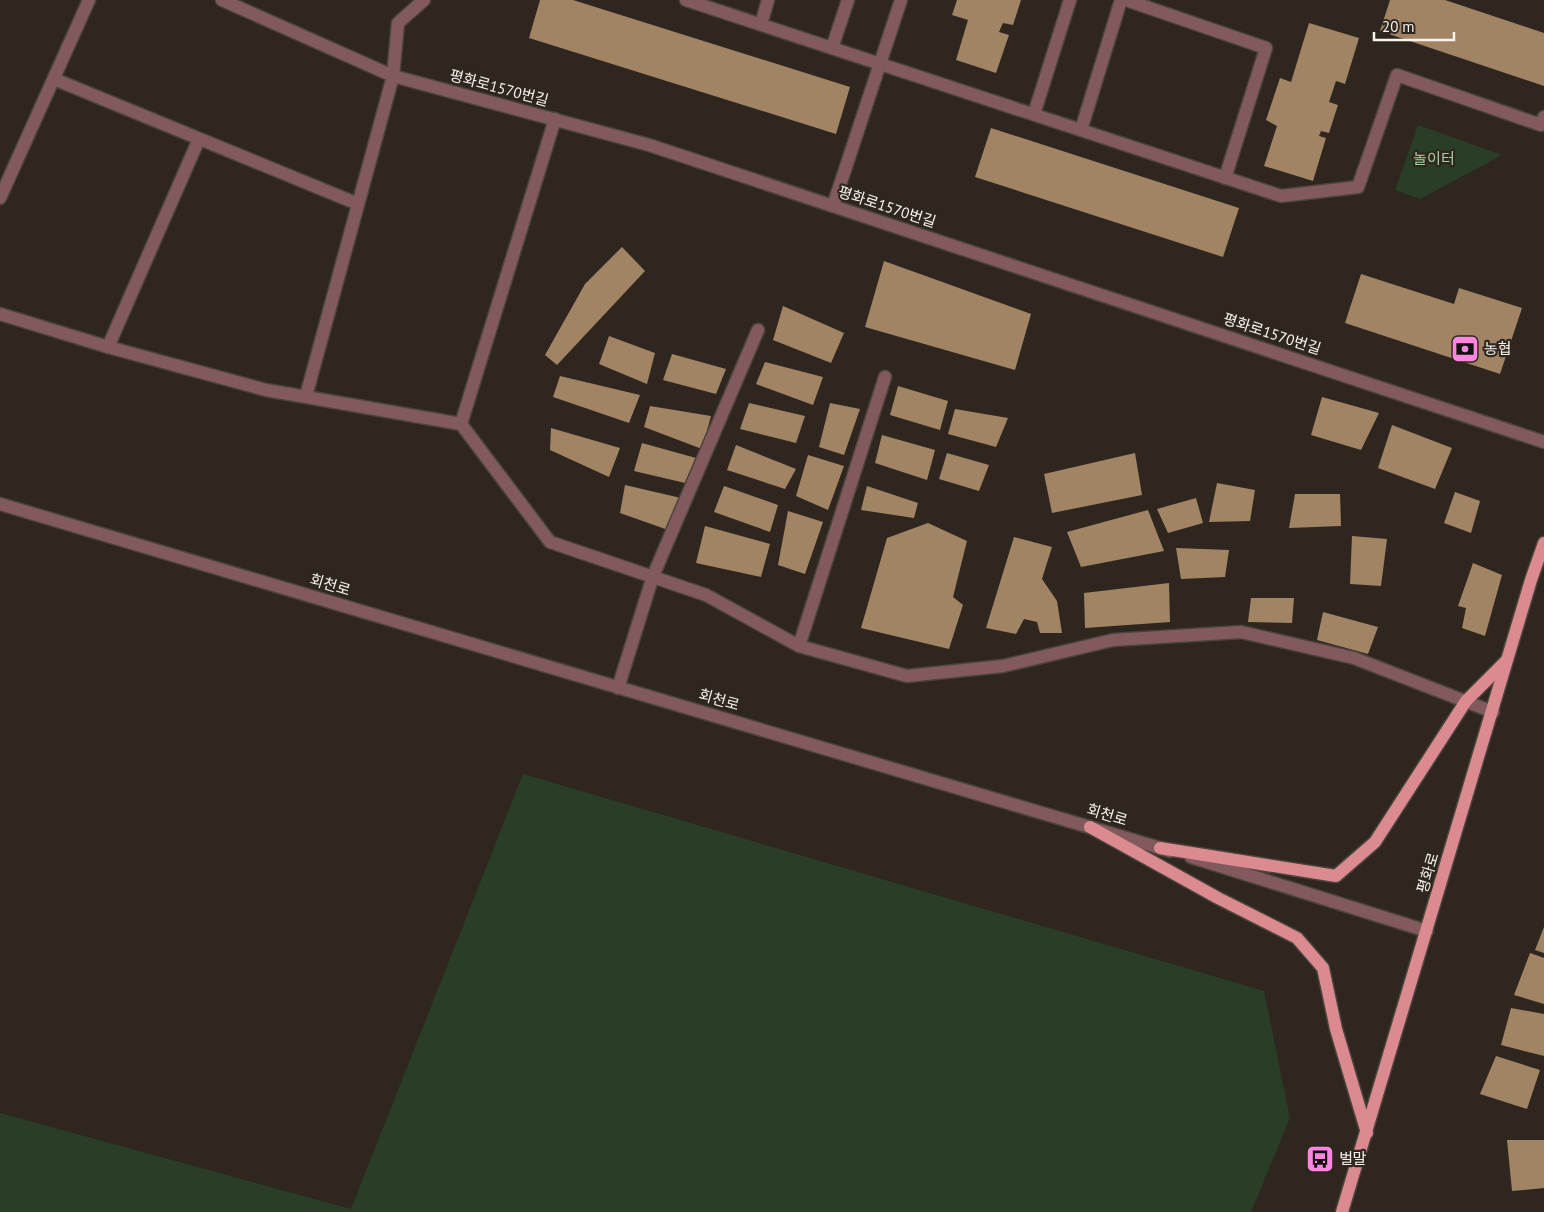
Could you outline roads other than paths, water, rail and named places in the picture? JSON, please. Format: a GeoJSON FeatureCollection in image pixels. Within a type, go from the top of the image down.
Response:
{"type":"FeatureCollection","features":[{"type":"Feature","properties":{"kind":"main road","name":"평화로"},"geometry":{"type":"LineString","coordinates":[[1342,1212],[1544,543]]}},
{"type":"Feature","properties":{"kind":"main road"},"geometry":{"type":"LineString","coordinates":[[1160,848],[1336,876],[1375,842],[1466,701],[1508,659]]}},
{"type":"Feature","properties":{"kind":"main road"},"geometry":{"type":"LineString","coordinates":[[1090,827],[1218,898],[1297,938],[1323,968],[1336,1029],[1367,1134]]}},
{"type":"Feature","properties":{"kind":"street"},"geometry":{"type":"LineString","coordinates":[[0,198],[89,0]]}},
{"type":"Feature","properties":{"kind":"street","name":"평화로1570번길"},"geometry":{"type":"LineString","coordinates":[[222,0],[393,76],[649,145],[1544,442]]}},
{"type":"Feature","properties":{"kind":"street"},"geometry":{"type":"LineString","coordinates":[[306,396],[393,76],[398,23],[424,0]]}},
{"type":"Feature","properties":{"kind":"street"},"geometry":{"type":"LineString","coordinates":[[686,0],[1281,196],[1358,187],[1397,75],[1541,125],[1544,117]]}},
{"type":"Feature","properties":{"kind":"street"},"geometry":{"type":"LineString","coordinates":[[760,24],[768,0]]}},
{"type":"Feature","properties":{"kind":"street"},"geometry":{"type":"LineString","coordinates":[[832,48],[848,0]]}},
{"type":"Feature","properties":{"kind":"street"},"geometry":{"type":"LineString","coordinates":[[833,206],[901,0]]}},
{"type":"Feature","properties":{"kind":"street"},"geometry":{"type":"LineString","coordinates":[[1034,114],[1070,0]]}},
{"type":"Feature","properties":{"kind":"street"},"geometry":{"type":"LineString","coordinates":[[1081,130],[1121,0]]}},
{"type":"Feature","properties":{"kind":"street"},"geometry":{"type":"LineString","coordinates":[[1126,0],[1266,48],[1225,178]]}},
{"type":"Feature","properties":{"kind":"street"},"geometry":{"type":"LineString","coordinates":[[54,79],[358,204]]}},
{"type":"Feature","properties":{"kind":"street"},"geometry":{"type":"LineString","coordinates":[[461,424],[555,119]]}},
{"type":"Feature","properties":{"kind":"street"},"geometry":{"type":"LineString","coordinates":[[108,347],[199,139]]}},
{"type":"Feature","properties":{"kind":"street"},"geometry":{"type":"LineString","coordinates":[[0,314],[108,347],[266,390],[461,424],[550,542],[706,595],[799,646],[907,676],[1003,666],[1113,640],[1241,632],[1354,658],[1493,712]]}},
{"type":"Feature","properties":{"kind":"street"},"geometry":{"type":"LineString","coordinates":[[618,688],[653,576],[758,330]]}},
{"type":"Feature","properties":{"kind":"street"},"geometry":{"type":"LineString","coordinates":[[799,646],[884,376]]}},
{"type":"Feature","properties":{"kind":"street","name":"회천로"},"geometry":{"type":"LineString","coordinates":[[0,504],[1090,827],[1427,931]]}},
{"type":"Feature","properties":{"kind":"place","name":"농협"},"geometry":{"type":"Point","coordinates":[1465,349]}},
{"type":"Feature","properties":{"kind":"place","name":"벌말"},"geometry":{"type":"Point","coordinates":[1320,1159]}},
{"type":"Feature","properties":{"kind":"park label","name":"놀이터"},"geometry":{"type":"Point","coordinates":[1434,159]}}]}
